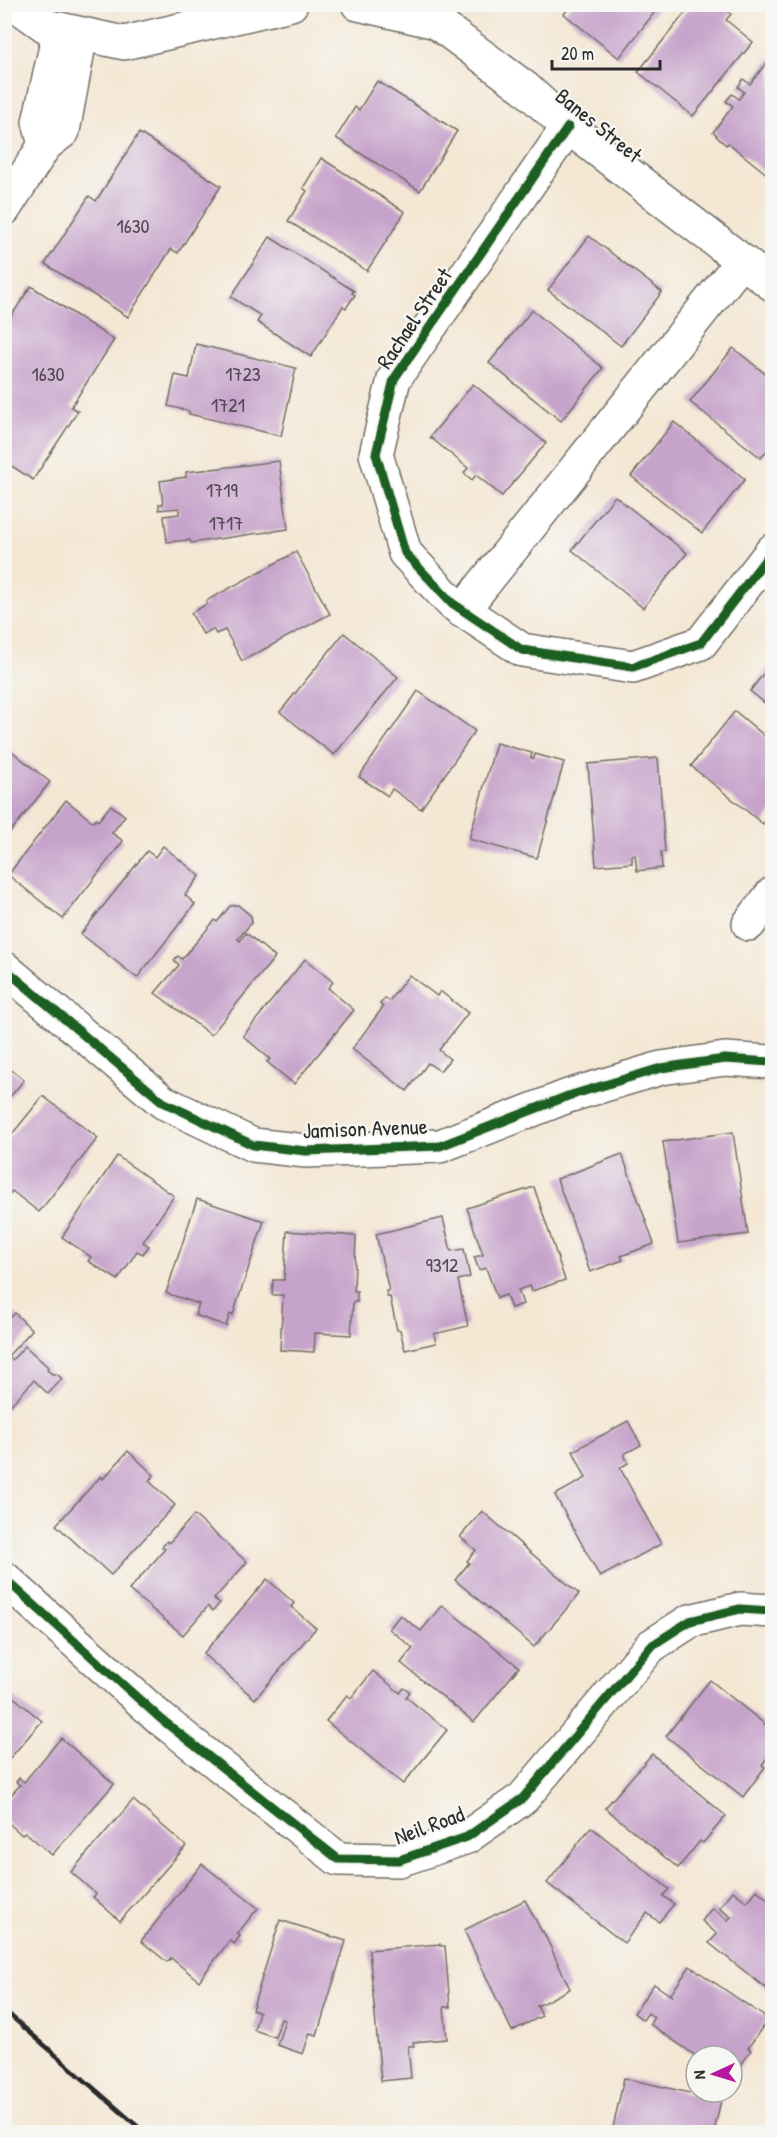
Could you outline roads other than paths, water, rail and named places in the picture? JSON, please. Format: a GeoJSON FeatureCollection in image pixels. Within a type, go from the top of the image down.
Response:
{"type":"FeatureCollection","features":[{"type":"Feature","properties":{"kind":"street"},"geometry":{"type":"LineString","coordinates":[[15,4],[46,26],[124,43],[291,4]]}},
{"type":"Feature","properties":{"kind":"street","name":"Banes Street"},"geometry":{"type":"LineString","coordinates":[[358,4],[436,22],[525,88],[568,127],[772,284]]}},
{"type":"Feature","properties":{"kind":"street"},"geometry":{"type":"LineString","coordinates":[[4,209],[45,145],[63,131],[71,32]]}},
{"type":"Feature","properties":{"kind":"street","name":"Rachael Street"},"geometry":{"type":"LineString","coordinates":[[568,127],[394,379],[376,454],[405,553],[460,609],[522,650],[633,667],[701,643],[772,551]]}},
{"type":"Feature","properties":{"kind":"street"},"geometry":{"type":"LineString","coordinates":[[460,609],[742,261]]}},
{"type":"Feature","properties":{"kind":"street"},"geometry":{"type":"LineString","coordinates":[[749,924],[772,894]]}},
{"type":"Feature","properties":{"kind":"street","name":"Jamison Avenue"},"geometry":{"type":"LineString","coordinates":[[4,968],[163,1102],[253,1145],[306,1151],[440,1146],[568,1096],[661,1068],[725,1059],[772,1062]]}},
{"type":"Feature","properties":{"kind":"street","name":"Neil Road"},"geometry":{"type":"LineString","coordinates":[[4,1578],[161,1719],[338,1858],[399,1860],[467,1836],[523,1798],[651,1646],[690,1621],[740,1610],[772,1611]]}},
{"type":"Feature","properties":{"kind":"railway"},"geometry":{"type":"LineString","coordinates":[[4,2010],[144,2132]]}}]}
